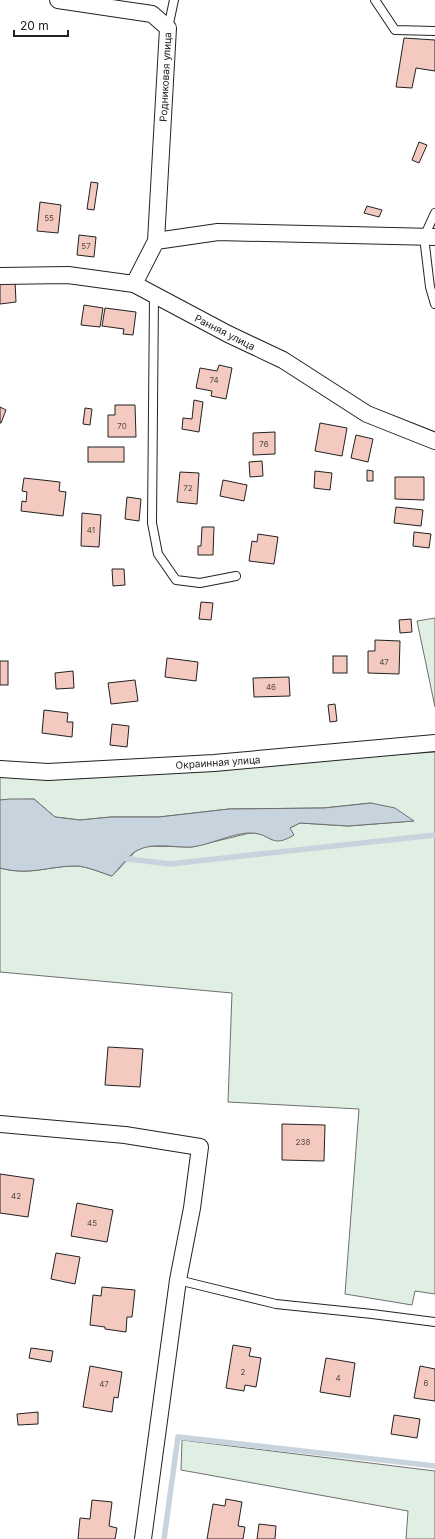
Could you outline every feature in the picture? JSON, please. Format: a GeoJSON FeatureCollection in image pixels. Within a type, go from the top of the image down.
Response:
{"type":"FeatureCollection","features":[{"type":"Feature","properties":{"kind":"street","name":"Родниковая улица"},"geometry":{"type":"LineString","coordinates":[[58,0],[152,14],[168,28],[156,241]]}},
{"type":"Feature","properties":{"kind":"street"},"geometry":{"type":"LineString","coordinates":[[134,284],[156,241],[218,232],[430,237]]}},
{"type":"Feature","properties":{"kind":"street","name":"Ранняя улица"},"geometry":{"type":"LineString","coordinates":[[0,276],[68,275],[134,284],[283,360],[367,414],[435,441]]}},
{"type":"Feature","properties":{"kind":"street","name":"Окраинная улица"},"geometry":{"type":"LineString","coordinates":[[0,769],[48,772],[206,764],[435,743]]}},
{"type":"Feature","properties":{"kind":"street"},"geometry":{"type":"LineString","coordinates":[[0,1124],[125,1135],[200,1147],[192,1208],[178,1280],[143,1539]]}},
{"type":"Feature","properties":{"kind":"lane"},"geometry":{"type":"LineString","coordinates":[[168,28],[174,0]]}},
{"type":"Feature","properties":{"kind":"lane"},"geometry":{"type":"LineString","coordinates":[[375,0],[395,30],[435,31]]}},
{"type":"Feature","properties":{"kind":"lane"},"geometry":{"type":"LineString","coordinates":[[435,213],[430,237],[430,287],[435,304]]}},
{"type":"Feature","properties":{"kind":"lane"},"geometry":{"type":"LineString","coordinates":[[154,295],[152,523],[158,554],[176,580],[200,583],[236,576]]}},
{"type":"Feature","properties":{"kind":"lane"},"geometry":{"type":"LineString","coordinates":[[178,1280],[276,1304],[435,1322]]}},
{"type":"Feature","properties":{"kind":"green space"},"geometry":{"type":"Polygon","coordinates":[[[435,618],[435,707],[417,621],[435,618]]]}},
{"type":"Feature","properties":{"kind":"green space"},"geometry":{"type":"Polygon","coordinates":[[[435,752],[435,1294],[415,1291],[412,1305],[345,1294],[359,1109],[228,1102],[232,993],[0,972],[0,868],[30,871],[66,866],[80,866],[112,876],[136,851],[146,846],[192,847],[250,833],[262,834],[272,840],[300,823],[348,826],[413,821],[371,803],[324,808],[229,809],[159,817],[111,817],[80,820],[55,817],[34,799],[0,800],[0,776],[49,778],[435,752]]]}},
{"type":"Feature","properties":{"kind":"green space"},"geometry":{"type":"Polygon","coordinates":[[[182,1440],[435,1471],[435,1539],[406,1539],[408,1511],[181,1470],[182,1440]]]}},
{"type":"Feature","properties":{"kind":"shaded area"},"geometry":{"type":"Polygon","coordinates":[[[34,799],[55,817],[80,820],[111,817],[159,817],[229,809],[324,808],[371,803],[395,808],[414,821],[348,826],[300,823],[290,828],[294,835],[281,841],[272,840],[259,834],[245,833],[192,847],[151,846],[135,852],[112,876],[80,866],[66,866],[30,871],[0,868],[0,800],[34,799]]]}},
{"type":"Feature","properties":{"kind":"building"},"geometry":{"type":"Polygon","coordinates":[[[404,38],[435,40],[435,71],[416,68],[412,88],[396,87],[404,38]]]}},
{"type":"Feature","properties":{"kind":"building"},"geometry":{"type":"Polygon","coordinates":[[[419,142],[427,145],[419,163],[412,160],[419,142]]]}},
{"type":"Feature","properties":{"kind":"building"},"geometry":{"type":"Polygon","coordinates":[[[91,182],[98,183],[94,210],[87,209],[91,182]]]}},
{"type":"Feature","properties":{"kind":"building"},"geometry":{"type":"Polygon","coordinates":[[[40,202],[61,205],[58,233],[37,231],[40,202]]]}},
{"type":"Feature","properties":{"kind":"building"},"geometry":{"type":"Polygon","coordinates":[[[367,206],[382,210],[379,217],[364,213],[367,206]]]}},
{"type":"Feature","properties":{"kind":"building"},"geometry":{"type":"Polygon","coordinates":[[[79,235],[96,237],[94,257],[77,255],[79,235]]]}},
{"type":"Feature","properties":{"kind":"building"},"geometry":{"type":"Polygon","coordinates":[[[15,281],[16,302],[0,304],[0,282],[15,281]]]}},
{"type":"Feature","properties":{"kind":"building"},"geometry":{"type":"Polygon","coordinates":[[[84,305],[103,308],[100,327],[81,325],[84,305]]]}},
{"type":"Feature","properties":{"kind":"building"},"geometry":{"type":"Polygon","coordinates":[[[105,308],[136,312],[133,335],[123,334],[124,329],[102,326],[105,308]]]}},
{"type":"Feature","properties":{"kind":"building"},"geometry":{"type":"Polygon","coordinates":[[[219,365],[232,368],[226,399],[211,396],[212,391],[196,388],[200,368],[217,371],[219,365]]]}},
{"type":"Feature","properties":{"kind":"building"},"geometry":{"type":"Polygon","coordinates":[[[194,400],[203,402],[199,432],[182,429],[183,418],[192,419],[194,400]]]}},
{"type":"Feature","properties":{"kind":"building"},"geometry":{"type":"Polygon","coordinates":[[[115,405],[135,405],[136,437],[108,437],[108,415],[115,415],[115,405]]]}},
{"type":"Feature","properties":{"kind":"building"},"geometry":{"type":"Polygon","coordinates":[[[0,407],[6,410],[1,423],[0,423],[0,407]]]}},
{"type":"Feature","properties":{"kind":"building"},"geometry":{"type":"Polygon","coordinates":[[[85,408],[92,409],[90,425],[83,424],[85,408]]]}},
{"type":"Feature","properties":{"kind":"building"},"geometry":{"type":"Polygon","coordinates":[[[320,423],[347,428],[342,456],[315,451],[320,423]]]}},
{"type":"Feature","properties":{"kind":"building"},"geometry":{"type":"Polygon","coordinates":[[[275,432],[275,454],[253,455],[253,433],[275,432]]]}},
{"type":"Feature","properties":{"kind":"building"},"geometry":{"type":"Polygon","coordinates":[[[356,435],[373,439],[368,462],[351,458],[356,435]]]}},
{"type":"Feature","properties":{"kind":"building"},"geometry":{"type":"Polygon","coordinates":[[[88,447],[124,447],[124,462],[88,462],[88,447]]]}},
{"type":"Feature","properties":{"kind":"building"},"geometry":{"type":"Polygon","coordinates":[[[262,461],[263,476],[250,477],[249,462],[262,461]]]}},
{"type":"Feature","properties":{"kind":"building"},"geometry":{"type":"Polygon","coordinates":[[[367,470],[373,471],[373,481],[367,481],[367,470]]]}},
{"type":"Feature","properties":{"kind":"building"},"geometry":{"type":"Polygon","coordinates":[[[315,471],[332,473],[330,490],[314,488],[315,471]]]}},
{"type":"Feature","properties":{"kind":"building"},"geometry":{"type":"Polygon","coordinates":[[[180,472],[199,473],[197,504],[177,502],[180,472]]]}},
{"type":"Feature","properties":{"kind":"building"},"geometry":{"type":"Polygon","coordinates":[[[395,477],[424,477],[424,500],[395,499],[395,477]]]}},
{"type":"Feature","properties":{"kind":"building"},"geometry":{"type":"Polygon","coordinates":[[[24,478],[60,482],[59,491],[66,492],[63,516],[21,511],[22,501],[26,502],[27,492],[22,491],[24,478]]]}},
{"type":"Feature","properties":{"kind":"building"},"geometry":{"type":"Polygon","coordinates":[[[223,480],[247,485],[244,501],[220,496],[223,480]]]}},
{"type":"Feature","properties":{"kind":"building"},"geometry":{"type":"Polygon","coordinates":[[[127,497],[141,499],[139,521],[125,519],[127,497]]]}},
{"type":"Feature","properties":{"kind":"building"},"geometry":{"type":"Polygon","coordinates":[[[396,507],[423,510],[421,526],[394,523],[396,507]]]}},
{"type":"Feature","properties":{"kind":"building"},"geometry":{"type":"Polygon","coordinates":[[[82,513],[101,515],[99,547],[81,546],[82,513]]]}},
{"type":"Feature","properties":{"kind":"building"},"geometry":{"type":"Polygon","coordinates":[[[202,527],[214,527],[213,555],[198,555],[198,546],[201,546],[202,527]]]}},
{"type":"Feature","properties":{"kind":"building"},"geometry":{"type":"Polygon","coordinates":[[[414,532],[431,534],[429,548],[413,546],[414,532]]]}},
{"type":"Feature","properties":{"kind":"building"},"geometry":{"type":"Polygon","coordinates":[[[258,534],[278,537],[274,564],[249,561],[252,541],[257,542],[258,534]]]}},
{"type":"Feature","properties":{"kind":"building"},"geometry":{"type":"Polygon","coordinates":[[[112,569],[124,569],[125,585],[113,586],[112,569]]]}},
{"type":"Feature","properties":{"kind":"building"},"geometry":{"type":"Polygon","coordinates":[[[201,602],[213,603],[211,620],[199,619],[201,602]]]}},
{"type":"Feature","properties":{"kind":"building"},"geometry":{"type":"Polygon","coordinates":[[[411,619],[412,632],[400,633],[399,620],[411,619]]]}},
{"type":"Feature","properties":{"kind":"building"},"geometry":{"type":"Polygon","coordinates":[[[375,640],[400,641],[399,674],[368,673],[368,651],[375,651],[375,640]]]}},
{"type":"Feature","properties":{"kind":"building"},"geometry":{"type":"Polygon","coordinates":[[[333,656],[347,656],[347,673],[333,673],[333,656]]]}},
{"type":"Feature","properties":{"kind":"building"},"geometry":{"type":"Polygon","coordinates":[[[167,658],[198,662],[196,681],[165,677],[167,658]]]}},
{"type":"Feature","properties":{"kind":"building"},"geometry":{"type":"Polygon","coordinates":[[[0,661],[8,661],[8,685],[0,685],[0,661]]]}},
{"type":"Feature","properties":{"kind":"building"},"geometry":{"type":"Polygon","coordinates":[[[73,671],[74,688],[56,689],[55,673],[73,671]]]}},
{"type":"Feature","properties":{"kind":"building"},"geometry":{"type":"Polygon","coordinates":[[[289,677],[290,696],[254,697],[253,678],[289,677]]]}},
{"type":"Feature","properties":{"kind":"building"},"geometry":{"type":"Polygon","coordinates":[[[135,680],[138,701],[111,704],[108,683],[135,680]]]}},
{"type":"Feature","properties":{"kind":"building"},"geometry":{"type":"Polygon","coordinates":[[[335,704],[337,721],[330,722],[328,705],[335,704]]]}},
{"type":"Feature","properties":{"kind":"building"},"geometry":{"type":"Polygon","coordinates":[[[44,710],[68,713],[67,722],[73,722],[72,737],[42,733],[44,710]]]}},
{"type":"Feature","properties":{"kind":"building"},"geometry":{"type":"Polygon","coordinates":[[[112,724],[129,726],[127,747],[110,745],[112,724]]]}},
{"type":"Feature","properties":{"kind":"building"},"geometry":{"type":"Polygon","coordinates":[[[108,1047],[143,1049],[140,1087],[105,1085],[108,1047]]]}},
{"type":"Feature","properties":{"kind":"building"},"geometry":{"type":"Polygon","coordinates":[[[282,1124],[325,1125],[324,1161],[282,1160],[282,1124]]]}},
{"type":"Feature","properties":{"kind":"building"},"geometry":{"type":"Polygon","coordinates":[[[0,1174],[34,1179],[28,1217],[0,1213],[0,1174]]]}},
{"type":"Feature","properties":{"kind":"building"},"geometry":{"type":"Polygon","coordinates":[[[77,1203],[113,1210],[107,1242],[71,1236],[77,1203]]]}},
{"type":"Feature","properties":{"kind":"building"},"geometry":{"type":"Polygon","coordinates":[[[56,1253],[80,1257],[75,1284],[51,1279],[56,1253]]]}},
{"type":"Feature","properties":{"kind":"building"},"geometry":{"type":"Polygon","coordinates":[[[102,1287],[135,1290],[132,1317],[127,1317],[126,1332],[90,1325],[93,1295],[101,1296],[102,1287]]]}},
{"type":"Feature","properties":{"kind":"building"},"geometry":{"type":"Polygon","coordinates":[[[233,1345],[251,1348],[249,1356],[261,1358],[256,1387],[245,1385],[244,1391],[226,1388],[233,1345]]]}},
{"type":"Feature","properties":{"kind":"building"},"geometry":{"type":"Polygon","coordinates":[[[31,1348],[53,1351],[51,1362],[29,1358],[31,1348]]]}},
{"type":"Feature","properties":{"kind":"building"},"geometry":{"type":"Polygon","coordinates":[[[326,1358],[355,1363],[350,1397],[320,1392],[326,1358]]]}},
{"type":"Feature","properties":{"kind":"building"},"geometry":{"type":"Polygon","coordinates":[[[90,1366],[122,1372],[118,1398],[114,1397],[112,1412],[83,1407],[90,1366]]]}},
{"type":"Feature","properties":{"kind":"building"},"geometry":{"type":"Polygon","coordinates":[[[420,1366],[435,1369],[435,1401],[414,1398],[420,1366]]]}},
{"type":"Feature","properties":{"kind":"building"},"geometry":{"type":"Polygon","coordinates":[[[38,1412],[38,1424],[18,1425],[17,1414],[38,1412]]]}},
{"type":"Feature","properties":{"kind":"building"},"geometry":{"type":"Polygon","coordinates":[[[394,1415],[420,1419],[417,1438],[391,1434],[394,1415]]]}},
{"type":"Feature","properties":{"kind":"building"},"geometry":{"type":"Polygon","coordinates":[[[226,1499],[242,1502],[238,1526],[245,1527],[243,1539],[207,1539],[213,1504],[225,1506],[226,1499]]]}},
{"type":"Feature","properties":{"kind":"building"},"geometry":{"type":"Polygon","coordinates":[[[92,1500],[112,1502],[109,1526],[117,1528],[115,1539],[78,1539],[80,1518],[90,1519],[92,1500]]]}},
{"type":"Feature","properties":{"kind":"building"},"geometry":{"type":"Polygon","coordinates":[[[259,1524],[276,1526],[275,1539],[257,1539],[259,1524]]]}},
{"type":"Feature","properties":{"kind":"waterway"},"geometry":{"type":"LineString","coordinates":[[121,858],[170,864],[435,835]]}},
{"type":"Feature","properties":{"kind":"waterway"},"geometry":{"type":"LineString","coordinates":[[164,1539],[178,1437],[435,1466]]}}]}
